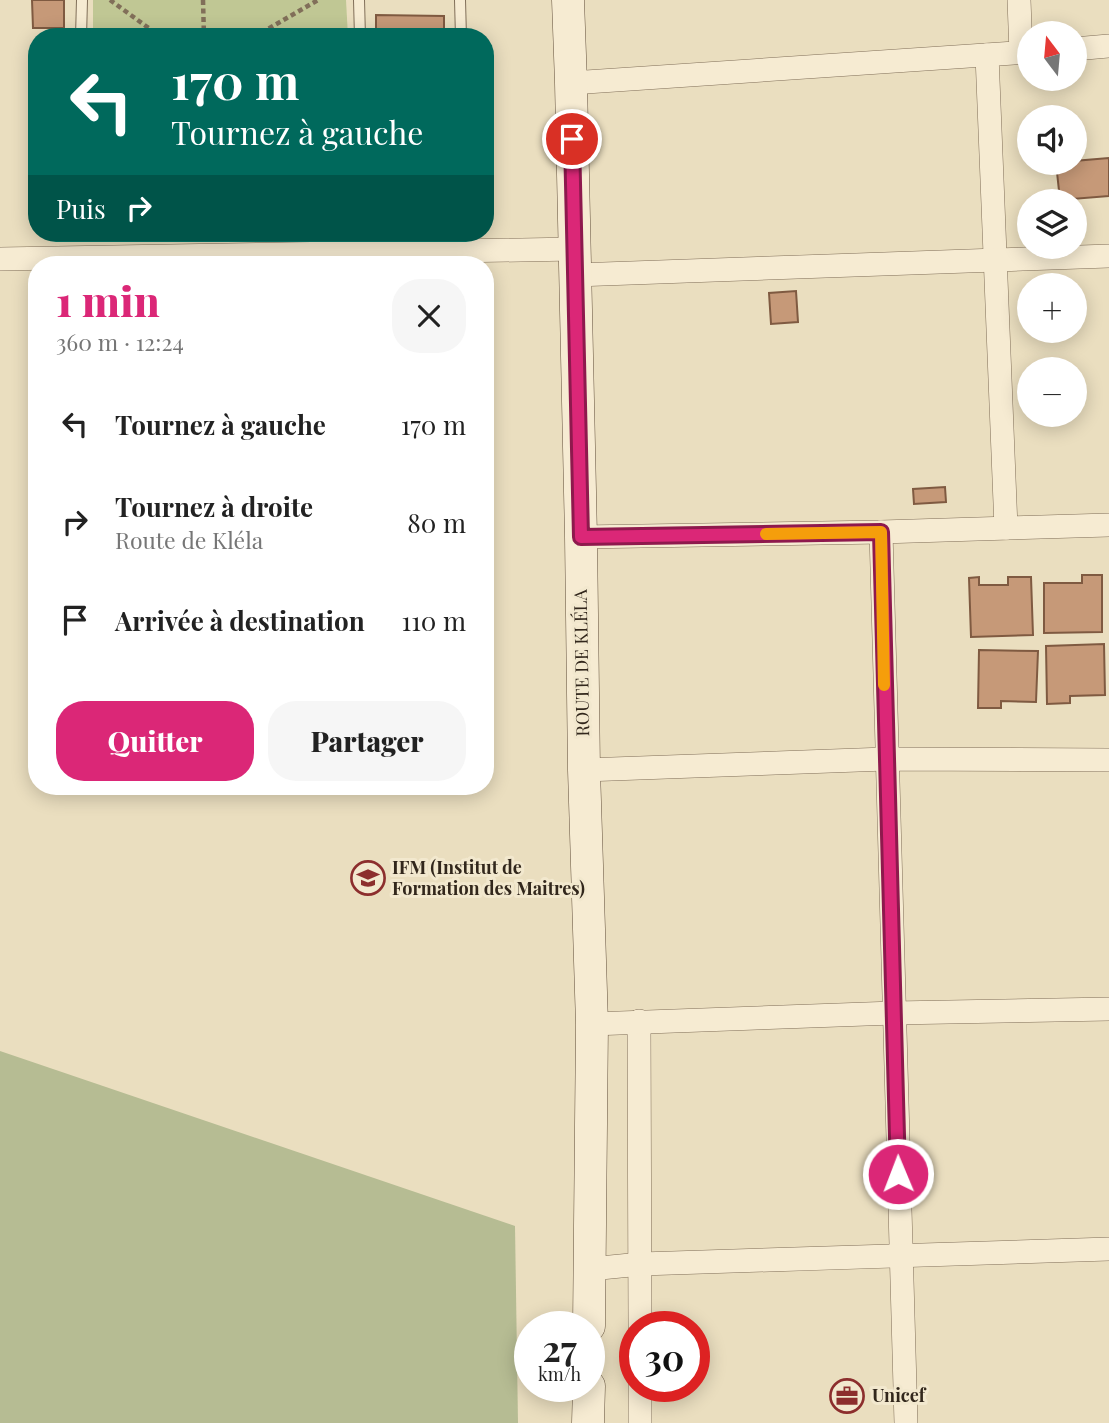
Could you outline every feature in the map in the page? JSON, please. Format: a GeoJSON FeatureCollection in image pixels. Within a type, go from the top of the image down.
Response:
{"type":"FeatureCollection","features":[{"type":"Feature","properties":{"kind":"main road","name":"ROUTE DE KLÉLA"},"geometry":{"type":"LineString","coordinates":[[568,0],[592,1024],[589,1311]]}},
{"type":"Feature","properties":{"kind":"main road"},"geometry":{"type":"LineString","coordinates":[[588,1423],[589,1402]]}},
{"type":"Feature","properties":{"kind":"street"},"geometry":{"type":"LineString","coordinates":[[1019,0],[1021,21]]}},
{"type":"Feature","properties":{"kind":"street"},"geometry":{"type":"LineString","coordinates":[[1087,48],[1109,47]]}},
{"type":"Feature","properties":{"kind":"street"},"geometry":{"type":"LineString","coordinates":[[571,83],[1017,53]]}},
{"type":"Feature","properties":{"kind":"street"},"geometry":{"type":"LineString","coordinates":[[988,55],[1006,528]]}},
{"type":"Feature","properties":{"kind":"street"},"geometry":{"type":"LineString","coordinates":[[494,261],[995,260],[1109,256]]}},
{"type":"Feature","properties":{"kind":"street"},"geometry":{"type":"LineString","coordinates":[[0,258],[28,258]]}},
{"type":"Feature","properties":{"kind":"street"},"geometry":{"type":"LineString","coordinates":[[581,537],[1109,525]]}},
{"type":"Feature","properties":{"kind":"street"},"geometry":{"type":"LineString","coordinates":[[881,532],[906,1423]]}},
{"type":"Feature","properties":{"kind":"street"},"geometry":{"type":"LineString","coordinates":[[584,770],[886,759],[1109,760]]}},
{"type":"Feature","properties":{"kind":"street"},"geometry":{"type":"LineString","coordinates":[[592,1024],[894,1013],[1109,1009]]}},
{"type":"Feature","properties":{"kind":"street"},"geometry":{"type":"LineString","coordinates":[[639,1021],[640,1311]]}},
{"type":"Feature","properties":{"kind":"street"},"geometry":{"type":"LineString","coordinates":[[590,1269],[641,1264],[1109,1249]]}},
{"type":"Feature","properties":{"kind":"street"},"geometry":{"type":"LineString","coordinates":[[640,1402],[640,1423]]}},
{"type":"Feature","properties":{"kind":"lane"},"geometry":{"type":"LineString","coordinates":[[81,28],[82,0]]}},
{"type":"Feature","properties":{"kind":"lane"},"geometry":{"type":"LineString","coordinates":[[359,0],[360,28]]}},
{"type":"Feature","properties":{"kind":"lane"},"geometry":{"type":"LineString","coordinates":[[460,0],[461,28]]}},
{"type":"Feature","properties":{"kind":"path"},"geometry":{"type":"LineString","coordinates":[[110,0],[149,28]]}},
{"type":"Feature","properties":{"kind":"path"},"geometry":{"type":"LineString","coordinates":[[203,0],[204,28]]}},
{"type":"Feature","properties":{"kind":"path"},"geometry":{"type":"LineString","coordinates":[[270,28],[318,0]]}},
{"type":"Feature","properties":{"kind":"green space"},"geometry":{"type":"Polygon","coordinates":[[[93,0],[346,0],[348,28],[93,28],[93,0]]]}},
{"type":"Feature","properties":{"kind":"green space"},"geometry":{"type":"Polygon","coordinates":[[[0,1051],[515,1226],[514,1402],[518,1402],[518,1423],[0,1423],[0,1051]]]}},
{"type":"Feature","properties":{"kind":"building"},"geometry":{"type":"Polygon","coordinates":[[[32,0],[64,0],[64,28],[33,28],[32,0]]]}},
{"type":"Feature","properties":{"kind":"building"},"geometry":{"type":"Polygon","coordinates":[[[376,15],[444,16],[444,28],[376,28],[376,15]]]}},
{"type":"Feature","properties":{"kind":"building"},"geometry":{"type":"Polygon","coordinates":[[[1109,158],[1109,196],[1087,198],[1087,189],[1059,189],[1057,175],[1087,175],[1087,160],[1109,158]]]}},
{"type":"Feature","properties":{"kind":"building"},"geometry":{"type":"Polygon","coordinates":[[[796,291],[798,322],[771,324],[769,293],[796,291]]]}},
{"type":"Feature","properties":{"kind":"building"},"geometry":{"type":"Polygon","coordinates":[[[945,487],[946,502],[914,504],[913,489],[945,487]]]}},
{"type":"Feature","properties":{"kind":"building"},"geometry":{"type":"Polygon","coordinates":[[[1082,575],[1102,575],[1102,632],[1044,633],[1044,583],[1082,583],[1082,575]]]}},
{"type":"Feature","properties":{"kind":"building"},"geometry":{"type":"Polygon","coordinates":[[[979,577],[979,585],[1008,585],[1008,577],[1031,577],[1033,635],[971,637],[969,578],[979,577]]]}},
{"type":"Feature","properties":{"kind":"building"},"geometry":{"type":"Polygon","coordinates":[[[1104,644],[1105,695],[1070,696],[1070,703],[1047,704],[1046,646],[1104,644]]]}},
{"type":"Feature","properties":{"kind":"building"},"geometry":{"type":"Polygon","coordinates":[[[979,650],[1038,651],[1036,702],[1001,701],[1001,708],[978,708],[979,650]]]}},
{"type":"Feature","properties":{"kind":"slow traffic"},"geometry":{"type":"LineString","coordinates":[[766,534],[881,532],[884,685]]}},
{"type":"Feature","properties":{"kind":"place","name":"IFM (Institut de Formation des Maitres)"},"geometry":{"type":"Point","coordinates":[368,878]}},
{"type":"Feature","properties":{"kind":"place","name":"Unicef"},"geometry":{"type":"Point","coordinates":[847,1396]}},
{"type":"Feature","properties":{"kind":"route"},"geometry":{"type":"LineString","coordinates":[[572,139],[581,537],[881,532],[898,1174]]}}]}
